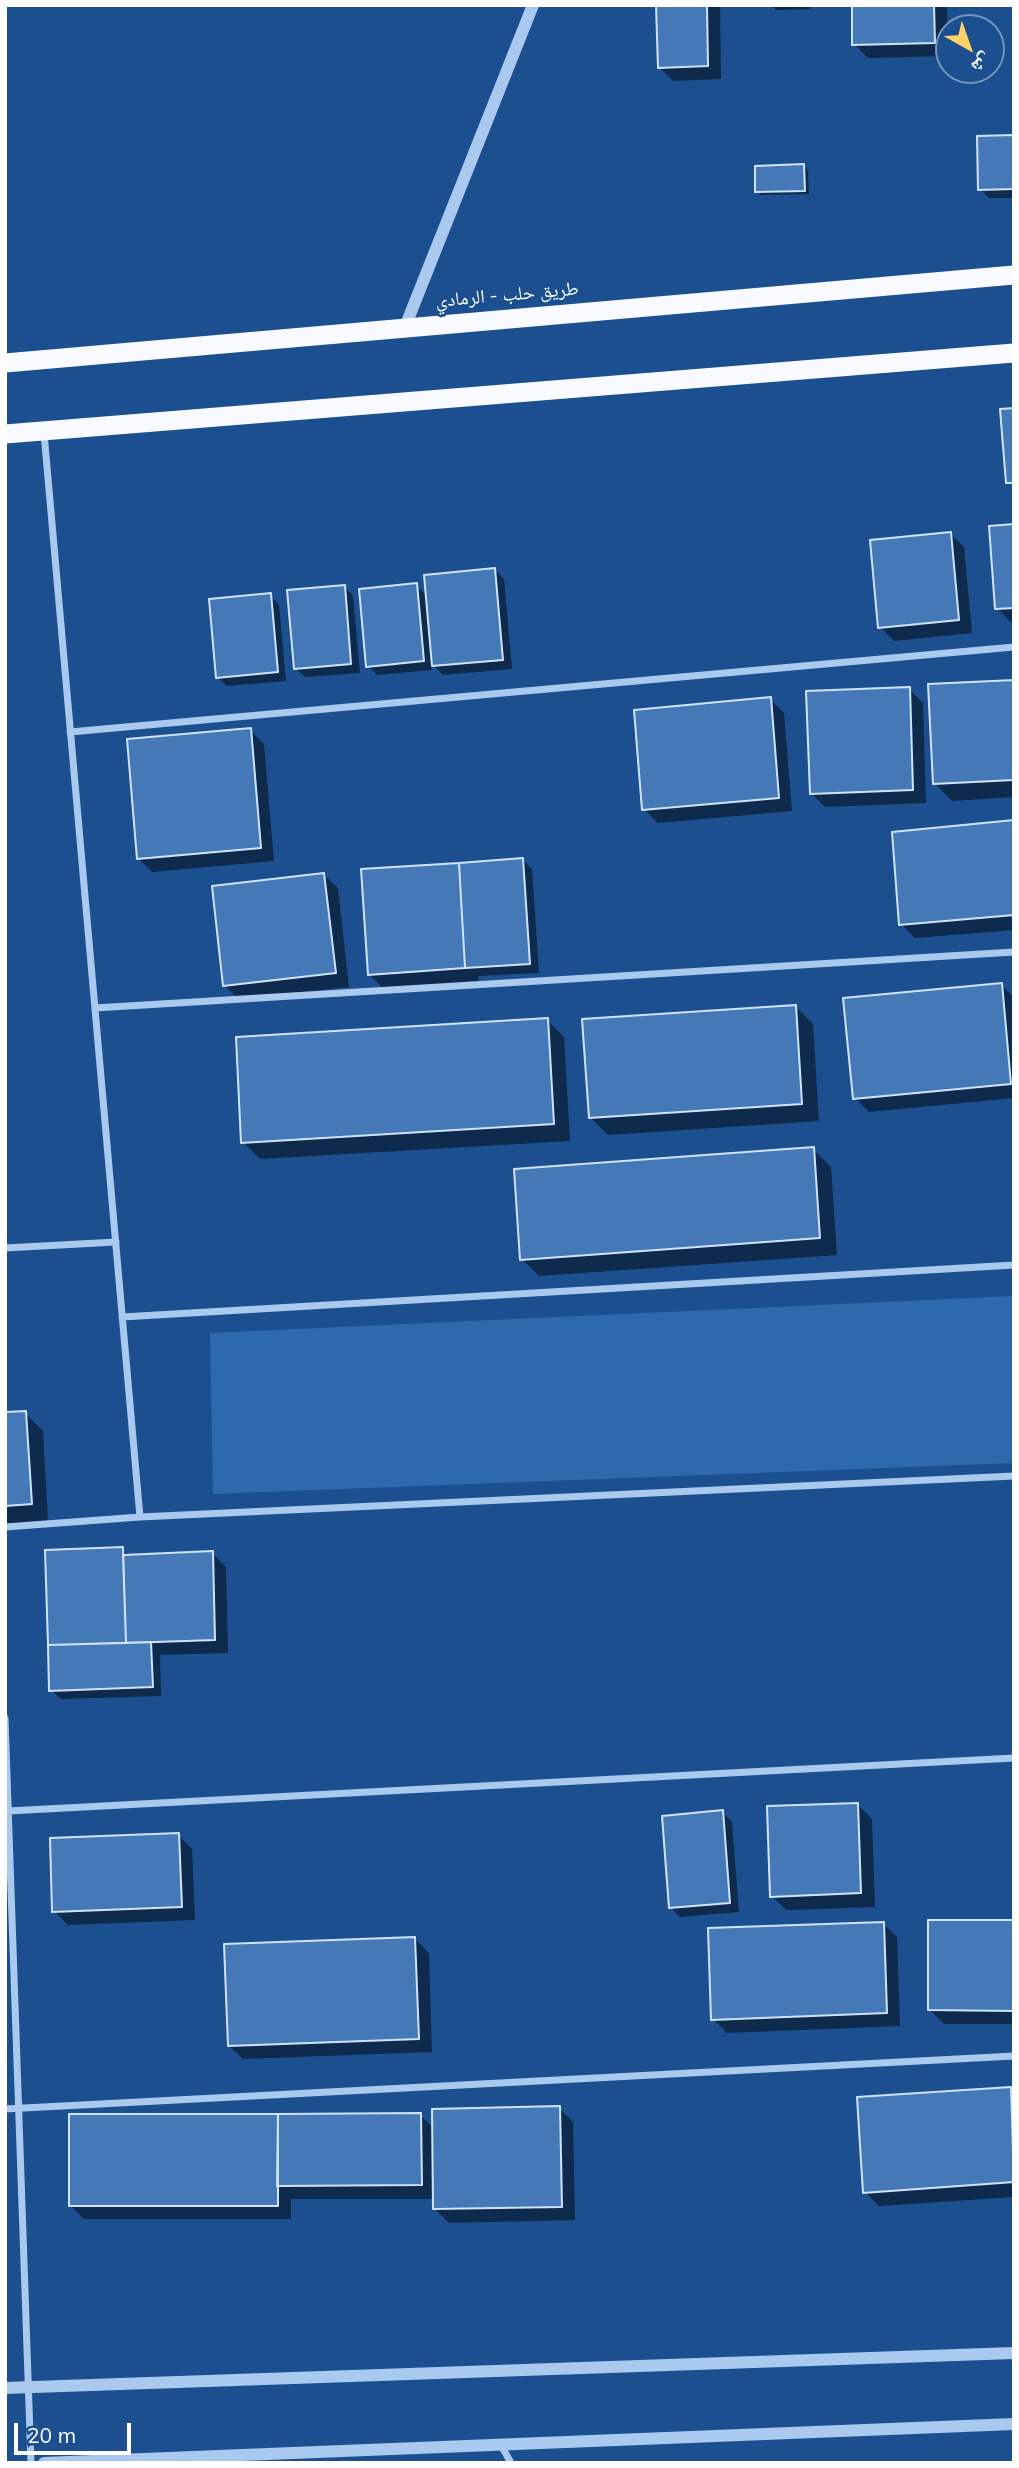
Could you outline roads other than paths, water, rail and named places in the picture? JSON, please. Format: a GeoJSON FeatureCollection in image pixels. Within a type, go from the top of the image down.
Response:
{"type":"FeatureCollection","features":[{"type":"Feature","properties":{"kind":"highway","name":"طريق حلب - الرمادي"},"geometry":{"type":"LineString","coordinates":[[5,363],[1014,275]]}},
{"type":"Feature","properties":{"kind":"highway"},"geometry":{"type":"LineString","coordinates":[[5,434],[1014,353]]}},
{"type":"Feature","properties":{"kind":"street"},"geometry":{"type":"LineString","coordinates":[[405,327],[533,5]]}},
{"type":"Feature","properties":{"kind":"street"},"geometry":{"type":"LineString","coordinates":[[44,430],[140,1517]]}},
{"type":"Feature","properties":{"kind":"street"},"geometry":{"type":"LineString","coordinates":[[70,732],[1014,648]]}},
{"type":"Feature","properties":{"kind":"street"},"geometry":{"type":"LineString","coordinates":[[95,1008],[1014,952]]}},
{"type":"Feature","properties":{"kind":"street"},"geometry":{"type":"LineString","coordinates":[[5,1248],[116,1242]]}},
{"type":"Feature","properties":{"kind":"street"},"geometry":{"type":"LineString","coordinates":[[122,1317],[1014,1265]]}},
{"type":"Feature","properties":{"kind":"street"},"geometry":{"type":"LineString","coordinates":[[5,1527],[140,1517],[1014,1476]]}},
{"type":"Feature","properties":{"kind":"street"},"geometry":{"type":"LineString","coordinates":[[5,1718],[31,2463]]}},
{"type":"Feature","properties":{"kind":"street"},"geometry":{"type":"LineString","coordinates":[[9,1811],[1014,1758]]}},
{"type":"Feature","properties":{"kind":"street"},"geometry":{"type":"LineString","coordinates":[[5,2109],[1014,2056]]}},
{"type":"Feature","properties":{"kind":"street"},"geometry":{"type":"LineString","coordinates":[[5,2388],[1014,2353]]}},
{"type":"Feature","properties":{"kind":"street"},"geometry":{"type":"LineString","coordinates":[[44,2463],[327,2457],[501,2445],[1014,2424]]}},
{"type":"Feature","properties":{"kind":"street"},"geometry":{"type":"LineString","coordinates":[[501,2445],[511,2463]]}}]}
